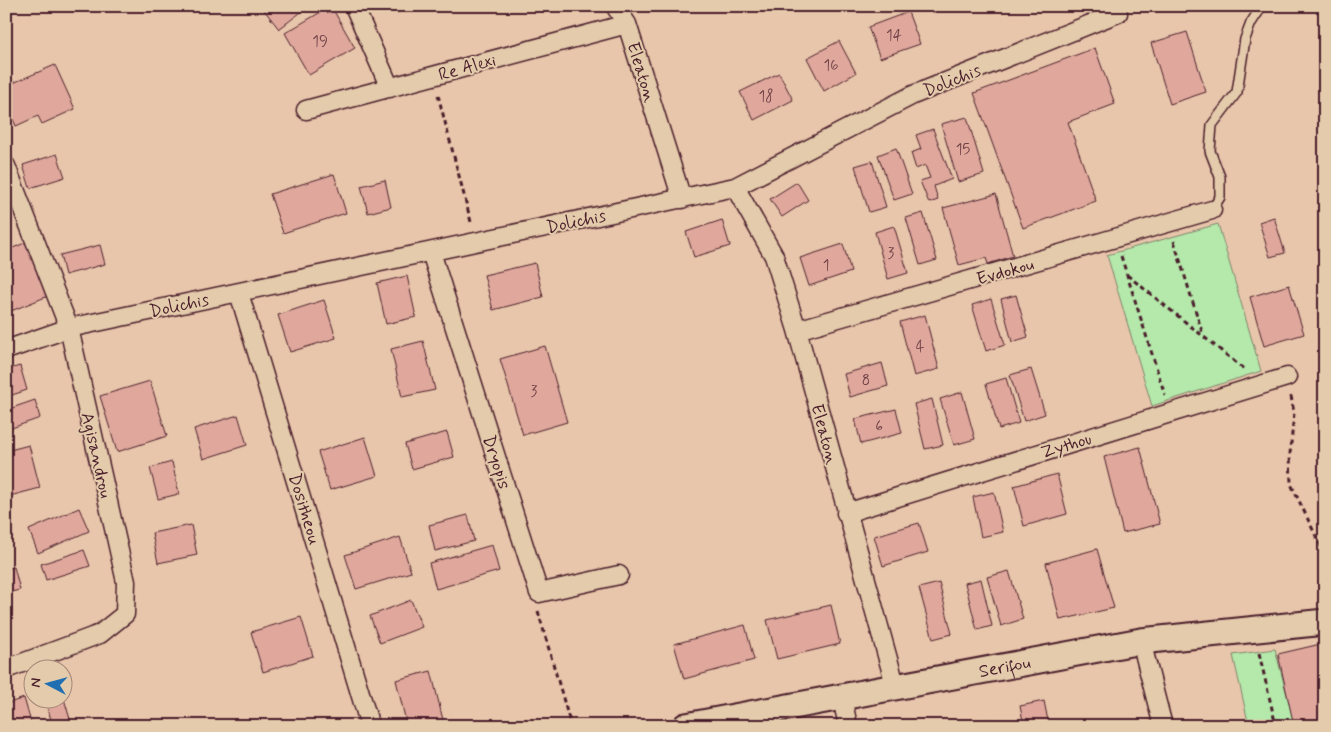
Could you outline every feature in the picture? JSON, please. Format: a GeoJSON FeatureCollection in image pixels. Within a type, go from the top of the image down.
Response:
{"type":"FeatureCollection","features":[{"type":"Feature","properties":{"kind":"street"},"geometry":{"type":"LineString","coordinates":[[354,6],[390,88]]}},
{"type":"Feature","properties":{"kind":"street","name":"Eleaton"},"geometry":{"type":"LineString","coordinates":[[614,6],[627,24],[682,199]]}},
{"type":"Feature","properties":{"kind":"street","name":"Dolichis"},"geometry":{"type":"LineString","coordinates":[[6,350],[69,328],[735,187],[913,95],[1118,13]]}},
{"type":"Feature","properties":{"kind":"street","name":"Re Alexi"},"geometry":{"type":"LineString","coordinates":[[306,110],[627,24]]}},
{"type":"Feature","properties":{"kind":"street","name":"Agisandrou"},"geometry":{"type":"LineString","coordinates":[[6,166],[69,328],[126,582],[124,614],[100,634],[6,669]]}},
{"type":"Feature","properties":{"kind":"street","name":"Eleaton"},"geometry":{"type":"LineString","coordinates":[[735,187],[774,256],[797,330],[846,513],[896,688]]}},
{"type":"Feature","properties":{"kind":"street","name":"Evdokou"},"geometry":{"type":"LineString","coordinates":[[797,330],[1212,210]]}},
{"type":"Feature","properties":{"kind":"street","name":"Dryopis"},"geometry":{"type":"LineString","coordinates":[[431,252],[539,593]]}},
{"type":"Feature","properties":{"kind":"street","name":"Dositheou"},"geometry":{"type":"LineString","coordinates":[[239,292],[370,726]]}},
{"type":"Feature","properties":{"kind":"street","name":"Zythou"},"geometry":{"type":"LineString","coordinates":[[846,513],[1287,377]]}},
{"type":"Feature","properties":{"kind":"street"},"geometry":{"type":"LineString","coordinates":[[539,593],[619,575]]}},
{"type":"Feature","properties":{"kind":"street","name":"Serifou"},"geometry":{"type":"LineString","coordinates":[[686,726],[896,688],[1141,640],[1325,622]]}},
{"type":"Feature","properties":{"kind":"street"},"geometry":{"type":"LineString","coordinates":[[1141,640],[1163,726]]}},
{"type":"Feature","properties":{"kind":"street"},"geometry":{"type":"LineString","coordinates":[[842,698],[848,726]]}},
{"type":"Feature","properties":{"kind":"lane"},"geometry":{"type":"LineString","coordinates":[[1212,210],[1220,197],[1220,177],[1210,151],[1212,125],[1237,92],[1245,39],[1251,23],[1262,6]]}},
{"type":"Feature","properties":{"kind":"path"},"geometry":{"type":"LineString","coordinates":[[433,77],[477,242]]}},
{"type":"Feature","properties":{"kind":"path"},"geometry":{"type":"LineString","coordinates":[[1169,223],[1203,336]]}},
{"type":"Feature","properties":{"kind":"path"},"geometry":{"type":"LineString","coordinates":[[1116,238],[1171,413]]}},
{"type":"Feature","properties":{"kind":"path"},"geometry":{"type":"LineString","coordinates":[[1127,275],[1263,384]]}},
{"type":"Feature","properties":{"kind":"path"},"geometry":{"type":"LineString","coordinates":[[1287,377],[1294,414],[1290,454],[1291,484],[1325,555]]}},
{"type":"Feature","properties":{"kind":"path"},"geometry":{"type":"LineString","coordinates":[[539,593],[538,612],[571,726]]}},
{"type":"Feature","properties":{"kind":"path"},"geometry":{"type":"LineString","coordinates":[[1253,630],[1276,726]]}},
{"type":"Feature","properties":{"kind":"green space"},"geometry":{"type":"Polygon","coordinates":[[[1218,224],[1261,371],[1152,406],[1107,255],[1218,224]]]}},
{"type":"Feature","properties":{"kind":"green space"},"geometry":{"type":"Polygon","coordinates":[[[1275,649],[1295,726],[1249,726],[1233,655],[1275,649]]]}},
{"type":"Feature","properties":{"kind":"building"},"geometry":{"type":"Polygon","coordinates":[[[261,6],[309,6],[279,29],[261,6]]]}},
{"type":"Feature","properties":{"kind":"building"},"geometry":{"type":"Polygon","coordinates":[[[331,6],[355,48],[309,75],[285,33],[331,6]]]}},
{"type":"Feature","properties":{"kind":"building"},"geometry":{"type":"Polygon","coordinates":[[[394,6],[411,6],[397,13],[394,6]]]}},
{"type":"Feature","properties":{"kind":"building"},"geometry":{"type":"Polygon","coordinates":[[[908,12],[920,44],[880,58],[868,27],[908,12]]]}},
{"type":"Feature","properties":{"kind":"building"},"geometry":{"type":"Polygon","coordinates":[[[1187,32],[1206,92],[1170,104],[1151,43],[1187,32]]]}},
{"type":"Feature","properties":{"kind":"building"},"geometry":{"type":"Polygon","coordinates":[[[839,41],[856,73],[824,91],[807,58],[839,41]]]}},
{"type":"Feature","properties":{"kind":"building"},"geometry":{"type":"Polygon","coordinates":[[[1095,48],[1115,104],[1068,122],[1096,201],[1023,228],[974,93],[1095,48]]]}},
{"type":"Feature","properties":{"kind":"building"},"geometry":{"type":"Polygon","coordinates":[[[55,65],[75,109],[42,124],[38,116],[16,126],[6,103],[6,86],[55,65]]]}},
{"type":"Feature","properties":{"kind":"building"},"geometry":{"type":"Polygon","coordinates":[[[779,73],[793,100],[754,120],[740,92],[779,73]]]}},
{"type":"Feature","properties":{"kind":"building"},"geometry":{"type":"Polygon","coordinates":[[[967,117],[984,174],[958,182],[941,124],[967,117]]]}},
{"type":"Feature","properties":{"kind":"building"},"geometry":{"type":"Polygon","coordinates":[[[933,129],[952,179],[934,186],[938,200],[929,203],[920,181],[930,178],[925,165],[916,169],[911,153],[921,149],[916,135],[933,129]]]}},
{"type":"Feature","properties":{"kind":"building"},"geometry":{"type":"Polygon","coordinates":[[[896,148],[912,194],[894,200],[878,155],[896,148]]]}},
{"type":"Feature","properties":{"kind":"building"},"geometry":{"type":"Polygon","coordinates":[[[57,154],[65,177],[30,188],[23,165],[57,154]]]}},
{"type":"Feature","properties":{"kind":"building"},"geometry":{"type":"Polygon","coordinates":[[[872,161],[886,207],[869,212],[855,166],[872,161]]]}},
{"type":"Feature","properties":{"kind":"building"},"geometry":{"type":"Polygon","coordinates":[[[334,174],[346,213],[283,233],[270,194],[334,174]]]}},
{"type":"Feature","properties":{"kind":"building"},"geometry":{"type":"Polygon","coordinates":[[[385,180],[391,207],[368,213],[361,186],[385,180]]]}},
{"type":"Feature","properties":{"kind":"building"},"geometry":{"type":"Polygon","coordinates":[[[797,182],[808,200],[782,217],[770,199],[797,182]]]}},
{"type":"Feature","properties":{"kind":"building"},"geometry":{"type":"Polygon","coordinates":[[[996,194],[1013,256],[988,264],[986,258],[959,265],[943,208],[996,194]]]}},
{"type":"Feature","properties":{"kind":"building"},"geometry":{"type":"Polygon","coordinates":[[[923,213],[937,260],[920,265],[906,218],[923,213]]]}},
{"type":"Feature","properties":{"kind":"building"},"geometry":{"type":"Polygon","coordinates":[[[1274,217],[1285,253],[1270,257],[1259,222],[1274,217]]]}},
{"type":"Feature","properties":{"kind":"building"},"geometry":{"type":"Polygon","coordinates":[[[722,220],[730,246],[694,257],[686,232],[722,220]]]}},
{"type":"Feature","properties":{"kind":"building"},"geometry":{"type":"Polygon","coordinates":[[[894,226],[908,273],[888,279],[875,232],[894,226]]]}},
{"type":"Feature","properties":{"kind":"building"},"geometry":{"type":"Polygon","coordinates":[[[27,242],[48,296],[6,313],[6,251],[27,242]]]}},
{"type":"Feature","properties":{"kind":"building"},"geometry":{"type":"Polygon","coordinates":[[[843,244],[851,272],[809,286],[800,258],[843,244]]]}},
{"type":"Feature","properties":{"kind":"building"},"geometry":{"type":"Polygon","coordinates":[[[100,245],[105,264],[65,275],[60,255],[100,245]]]}},
{"type":"Feature","properties":{"kind":"building"},"geometry":{"type":"Polygon","coordinates":[[[535,263],[543,297],[493,310],[484,275],[535,263]]]}},
{"type":"Feature","properties":{"kind":"building"},"geometry":{"type":"Polygon","coordinates":[[[407,276],[416,317],[386,324],[377,283],[407,276]]]}},
{"type":"Feature","properties":{"kind":"building"},"geometry":{"type":"Polygon","coordinates":[[[1289,285],[1304,334],[1264,346],[1250,297],[1289,285]]]}},
{"type":"Feature","properties":{"kind":"building"},"geometry":{"type":"Polygon","coordinates":[[[1016,295],[1028,337],[1012,342],[1001,299],[1016,295]]]}},
{"type":"Feature","properties":{"kind":"building"},"geometry":{"type":"Polygon","coordinates":[[[991,299],[1005,345],[986,351],[972,305],[991,299]]]}},
{"type":"Feature","properties":{"kind":"building"},"geometry":{"type":"Polygon","coordinates":[[[324,300],[336,338],[290,352],[278,315],[324,300]]]}},
{"type":"Feature","properties":{"kind":"building"},"geometry":{"type":"Polygon","coordinates":[[[925,315],[939,369],[914,376],[900,322],[925,315]]]}},
{"type":"Feature","properties":{"kind":"building"},"geometry":{"type":"Polygon","coordinates":[[[423,341],[435,390],[402,397],[391,349],[423,341]]]}},
{"type":"Feature","properties":{"kind":"building"},"geometry":{"type":"Polygon","coordinates":[[[545,346],[567,422],[523,435],[500,359],[545,346]]]}},
{"type":"Feature","properties":{"kind":"building"},"geometry":{"type":"Polygon","coordinates":[[[882,363],[888,386],[850,397],[844,374],[882,363]]]}},
{"type":"Feature","properties":{"kind":"building"},"geometry":{"type":"Polygon","coordinates":[[[20,366],[27,390],[6,397],[6,370],[20,366]]]}},
{"type":"Feature","properties":{"kind":"building"},"geometry":{"type":"Polygon","coordinates":[[[1031,369],[1045,414],[1024,421],[1010,375],[1031,369]]]}},
{"type":"Feature","properties":{"kind":"building"},"geometry":{"type":"Polygon","coordinates":[[[1006,378],[1019,423],[999,429],[986,384],[1006,378]]]}},
{"type":"Feature","properties":{"kind":"building"},"geometry":{"type":"Polygon","coordinates":[[[150,381],[167,436],[117,452],[100,396],[150,381]]]}},
{"type":"Feature","properties":{"kind":"building"},"geometry":{"type":"Polygon","coordinates":[[[962,392],[975,439],[954,445],[940,399],[962,392]]]}},
{"type":"Feature","properties":{"kind":"building"},"geometry":{"type":"Polygon","coordinates":[[[932,399],[943,445],[925,449],[914,404],[932,399]]]}},
{"type":"Feature","properties":{"kind":"building"},"geometry":{"type":"Polygon","coordinates":[[[35,400],[40,418],[6,430],[6,410],[35,400]]]}},
{"type":"Feature","properties":{"kind":"building"},"geometry":{"type":"Polygon","coordinates":[[[896,409],[902,433],[861,444],[855,419],[896,409]]]}},
{"type":"Feature","properties":{"kind":"building"},"geometry":{"type":"Polygon","coordinates":[[[238,415],[247,445],[203,459],[194,429],[238,415]]]}},
{"type":"Feature","properties":{"kind":"building"},"geometry":{"type":"Polygon","coordinates":[[[447,432],[454,457],[412,469],[405,444],[447,432]]]}},
{"type":"Feature","properties":{"kind":"building"},"geometry":{"type":"Polygon","coordinates":[[[365,437],[377,476],[330,490],[318,452],[365,437]]]}},
{"type":"Feature","properties":{"kind":"building"},"geometry":{"type":"Polygon","coordinates":[[[29,445],[40,488],[6,497],[6,451],[29,445]]]}},
{"type":"Feature","properties":{"kind":"building"},"geometry":{"type":"Polygon","coordinates":[[[1140,447],[1160,524],[1123,533],[1104,457],[1140,447]]]}},
{"type":"Feature","properties":{"kind":"building"},"geometry":{"type":"Polygon","coordinates":[[[172,462],[179,494],[158,499],[150,468],[172,462]]]}},
{"type":"Feature","properties":{"kind":"building"},"geometry":{"type":"Polygon","coordinates":[[[1057,474],[1067,514],[1024,526],[1014,486],[1057,474]]]}},
{"type":"Feature","properties":{"kind":"building"},"geometry":{"type":"Polygon","coordinates":[[[994,492],[1003,532],[981,537],[973,497],[994,492]]]}},
{"type":"Feature","properties":{"kind":"building"},"geometry":{"type":"Polygon","coordinates":[[[79,508],[89,531],[38,553],[29,530],[79,508]]]}},
{"type":"Feature","properties":{"kind":"building"},"geometry":{"type":"Polygon","coordinates":[[[468,515],[474,541],[435,551],[429,525],[468,515]]]}},
{"type":"Feature","properties":{"kind":"building"},"geometry":{"type":"Polygon","coordinates":[[[919,523],[928,552],[883,566],[874,536],[919,523]]]}},
{"type":"Feature","properties":{"kind":"building"},"geometry":{"type":"Polygon","coordinates":[[[191,525],[197,555],[158,563],[152,533],[191,525]]]}},
{"type":"Feature","properties":{"kind":"building"},"geometry":{"type":"Polygon","coordinates":[[[400,537],[411,572],[356,589],[345,555],[400,537]]]}},
{"type":"Feature","properties":{"kind":"building"},"geometry":{"type":"Polygon","coordinates":[[[492,545],[499,571],[436,589],[429,563],[492,545]]]}},
{"type":"Feature","properties":{"kind":"building"},"geometry":{"type":"Polygon","coordinates":[[[1097,549],[1114,608],[1060,620],[1046,563],[1097,549]]]}},
{"type":"Feature","properties":{"kind":"building"},"geometry":{"type":"Polygon","coordinates":[[[84,550],[90,566],[46,580],[41,564],[84,550]]]}},
{"type":"Feature","properties":{"kind":"building"},"geometry":{"type":"Polygon","coordinates":[[[14,567],[20,590],[6,593],[6,569],[14,567]]]}},
{"type":"Feature","properties":{"kind":"building"},"geometry":{"type":"Polygon","coordinates":[[[1009,571],[1023,619],[1001,626],[987,577],[1009,571]]]}},
{"type":"Feature","properties":{"kind":"building"},"geometry":{"type":"Polygon","coordinates":[[[981,579],[992,626],[977,630],[965,583],[981,579]]]}},
{"type":"Feature","properties":{"kind":"building"},"geometry":{"type":"Polygon","coordinates":[[[939,583],[952,634],[933,639],[919,588],[939,583]]]}},
{"type":"Feature","properties":{"kind":"building"},"geometry":{"type":"Polygon","coordinates":[[[411,600],[422,627],[380,643],[370,616],[411,600]]]}},
{"type":"Feature","properties":{"kind":"building"},"geometry":{"type":"Polygon","coordinates":[[[831,605],[840,644],[777,659],[767,620],[831,605]]]}},
{"type":"Feature","properties":{"kind":"building"},"geometry":{"type":"Polygon","coordinates":[[[301,617],[313,656],[263,672],[251,632],[301,617]]]}},
{"type":"Feature","properties":{"kind":"building"},"geometry":{"type":"Polygon","coordinates":[[[745,625],[754,660],[684,679],[674,644],[745,625]]]}},
{"type":"Feature","properties":{"kind":"building"},"geometry":{"type":"Polygon","coordinates":[[[1325,643],[1325,726],[1294,726],[1278,654],[1325,643]]]}},
{"type":"Feature","properties":{"kind":"building"},"geometry":{"type":"Polygon","coordinates":[[[431,671],[444,724],[407,726],[396,680],[431,671]]]}},
{"type":"Feature","properties":{"kind":"building"},"geometry":{"type":"Polygon","coordinates":[[[22,699],[22,710],[27,710],[32,726],[6,726],[6,704],[22,699]]]}},
{"type":"Feature","properties":{"kind":"building"},"geometry":{"type":"Polygon","coordinates":[[[1044,701],[1049,726],[1024,726],[1020,706],[1044,701]]]}},
{"type":"Feature","properties":{"kind":"building"},"geometry":{"type":"Polygon","coordinates":[[[48,710],[67,710],[72,726],[53,726],[48,710]]]}},
{"type":"Feature","properties":{"kind":"building"},"geometry":{"type":"Polygon","coordinates":[[[989,719],[991,726],[961,726],[989,719]]]}}]}
